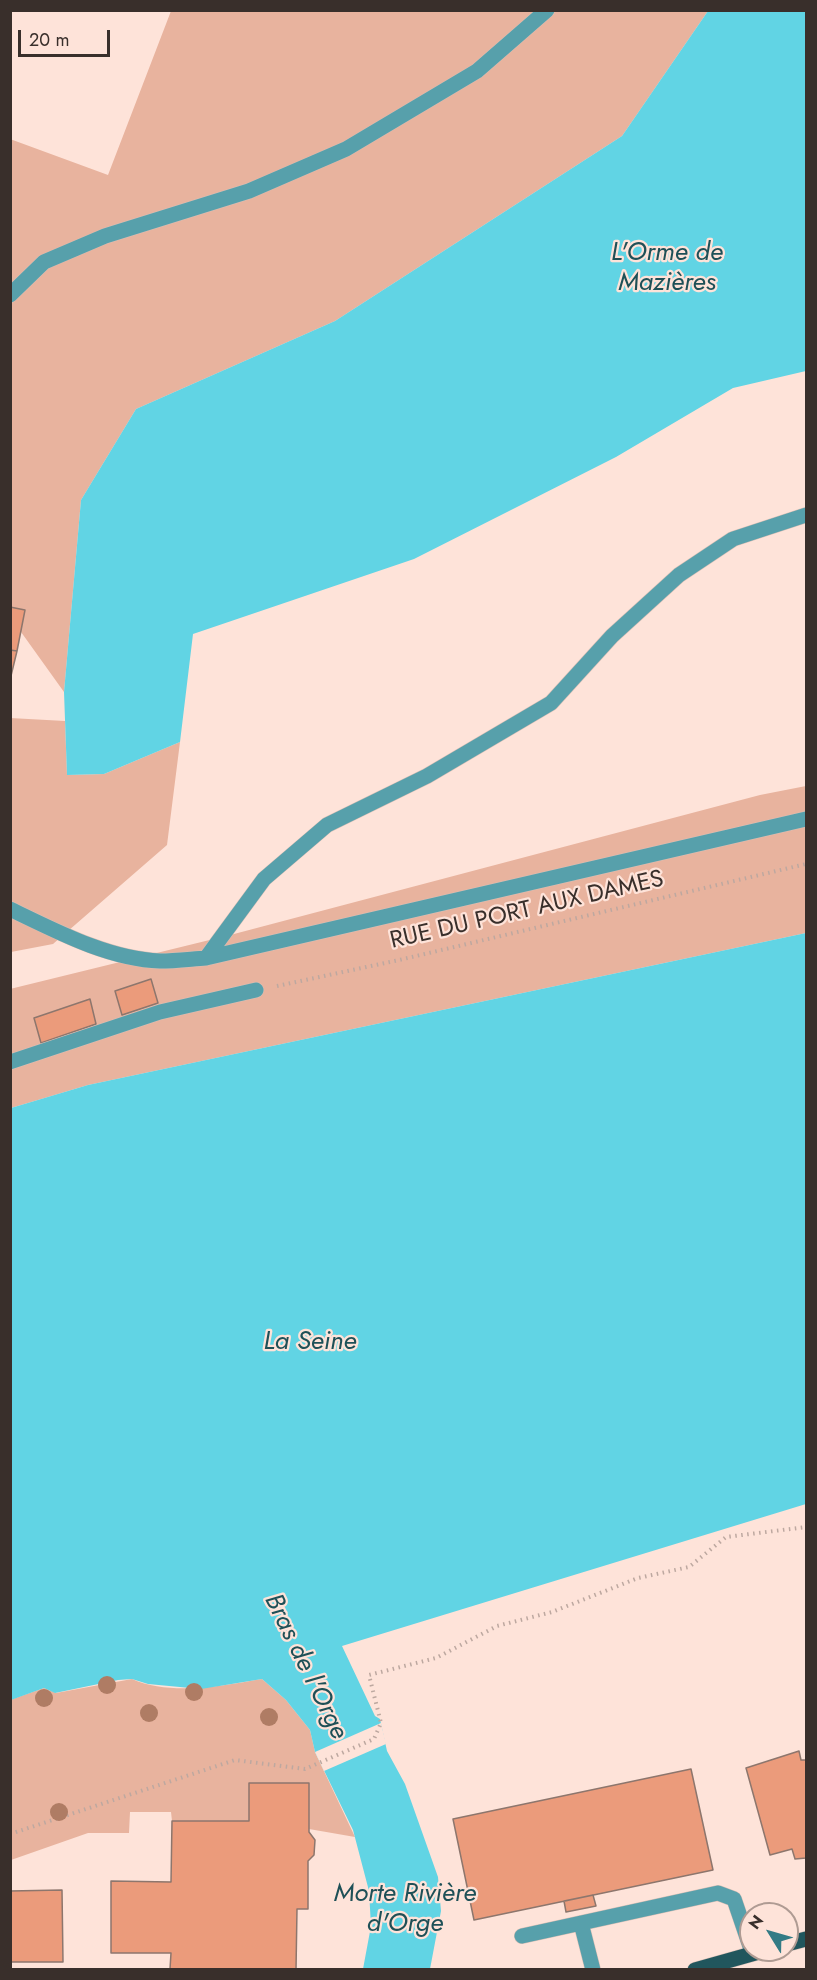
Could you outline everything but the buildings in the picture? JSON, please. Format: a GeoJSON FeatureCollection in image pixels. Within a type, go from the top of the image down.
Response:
{"type":"FeatureCollection","features":[{"type":"Feature","properties":{"kind":"main road"},"geometry":{"type":"LineString","coordinates":[[694,1970],[739,1956]]}},
{"type":"Feature","properties":{"kind":"lane"},"geometry":{"type":"LineString","coordinates":[[10,295],[44,262],[105,236],[249,191],[346,149],[477,71],[547,10]]}},
{"type":"Feature","properties":{"kind":"lane"},"geometry":{"type":"LineString","coordinates":[[206,958],[264,879],[327,825],[427,776],[551,703],[612,636],[679,575],[733,539],[807,514]]}},
{"type":"Feature","properties":{"kind":"lane"},"geometry":{"type":"LineString","coordinates":[[10,909],[57,932],[123,955],[159,961],[206,958],[807,819]]}},
{"type":"Feature","properties":{"kind":"lane"},"geometry":{"type":"LineString","coordinates":[[10,1062],[160,1012],[256,990]]}},
{"type":"Feature","properties":{"kind":"lane"},"geometry":{"type":"LineString","coordinates":[[522,1936],[718,1893],[734,1899],[739,1911]]}},
{"type":"Feature","properties":{"kind":"lane"},"geometry":{"type":"LineString","coordinates":[[581,1923],[593,1970]]}},
{"type":"Feature","properties":{"kind":"path","name":"RUE DU PORT AUX DAMES"},"geometry":{"type":"LineString","coordinates":[[256,990],[399,960],[807,864]]}},
{"type":"Feature","properties":{"kind":"path"},"geometry":{"type":"LineString","coordinates":[[10,1834],[235,1760],[305,1768],[374,1739],[381,1723],[369,1675],[436,1658],[497,1626],[552,1612],[638,1578],[689,1567],[726,1537],[807,1527]]}},
{"type":"Feature","properties":{"kind":"shaded area"},"geometry":{"type":"Polygon","coordinates":[[[171,11],[708,11],[622,136],[335,321],[136,409],[81,500],[64,692],[11,618],[10,139],[108,175],[171,11]]]}},
{"type":"Feature","properties":{"kind":"shaded area"},"geometry":{"type":"Polygon","coordinates":[[[10,718],[65,721],[67,775],[104,774],[180,742],[167,845],[53,944],[11,952],[10,718]]]}},
{"type":"Feature","properties":{"kind":"shaded area"},"geometry":{"type":"Polygon","coordinates":[[[806,786],[806,933],[88,1085],[11,1108],[10,989],[234,934],[760,795],[806,786]]]}},
{"type":"Feature","properties":{"kind":"shaded area"},"geometry":{"type":"Polygon","coordinates":[[[132,1679],[163,1687],[196,1688],[262,1679],[286,1700],[310,1730],[315,1752],[355,1837],[309,1829],[309,1783],[249,1783],[249,1821],[172,1821],[171,1812],[130,1812],[129,1833],[88,1833],[11,1860],[10,1700],[44,1688],[56,1693],[132,1679]]]}},
{"type":"Feature","properties":{"kind":"water","name":"L'Orme de Mazières"},"geometry":{"type":"Polygon","coordinates":[[[708,11],[806,11],[806,371],[733,388],[616,457],[414,559],[193,634],[180,742],[104,774],[67,775],[64,692],[81,500],[136,409],[335,321],[622,136],[708,11]]]}},
{"type":"Feature","properties":{"kind":"water","name":"La Seine"},"geometry":{"type":"Polygon","coordinates":[[[806,933],[806,1504],[342,1646],[375,1716],[380,1719],[387,1751],[405,1784],[438,1877],[441,1911],[430,1969],[363,1969],[371,1926],[369,1891],[353,1830],[315,1752],[310,1730],[286,1700],[262,1679],[201,1689],[148,1684],[132,1679],[118,1680],[55,1693],[44,1688],[11,1700],[11,1108],[88,1085],[806,933]]]}},
{"type":"Feature","properties":{"kind":"pier"},"geometry":{"type":"Polygon","coordinates":[[[381,1723],[386,1744],[324,1771],[315,1752],[381,1723]]]}},
{"type":"Feature","properties":{"kind":"water label","name":"Bras de l'Orge"},"geometry":{"type":"Point","coordinates":[305,1667]}},
{"type":"Feature","properties":{"kind":"water label","name":"Morte Rivière d'Orge"},"geometry":{"type":"Point","coordinates":[405,1910]}}]}
